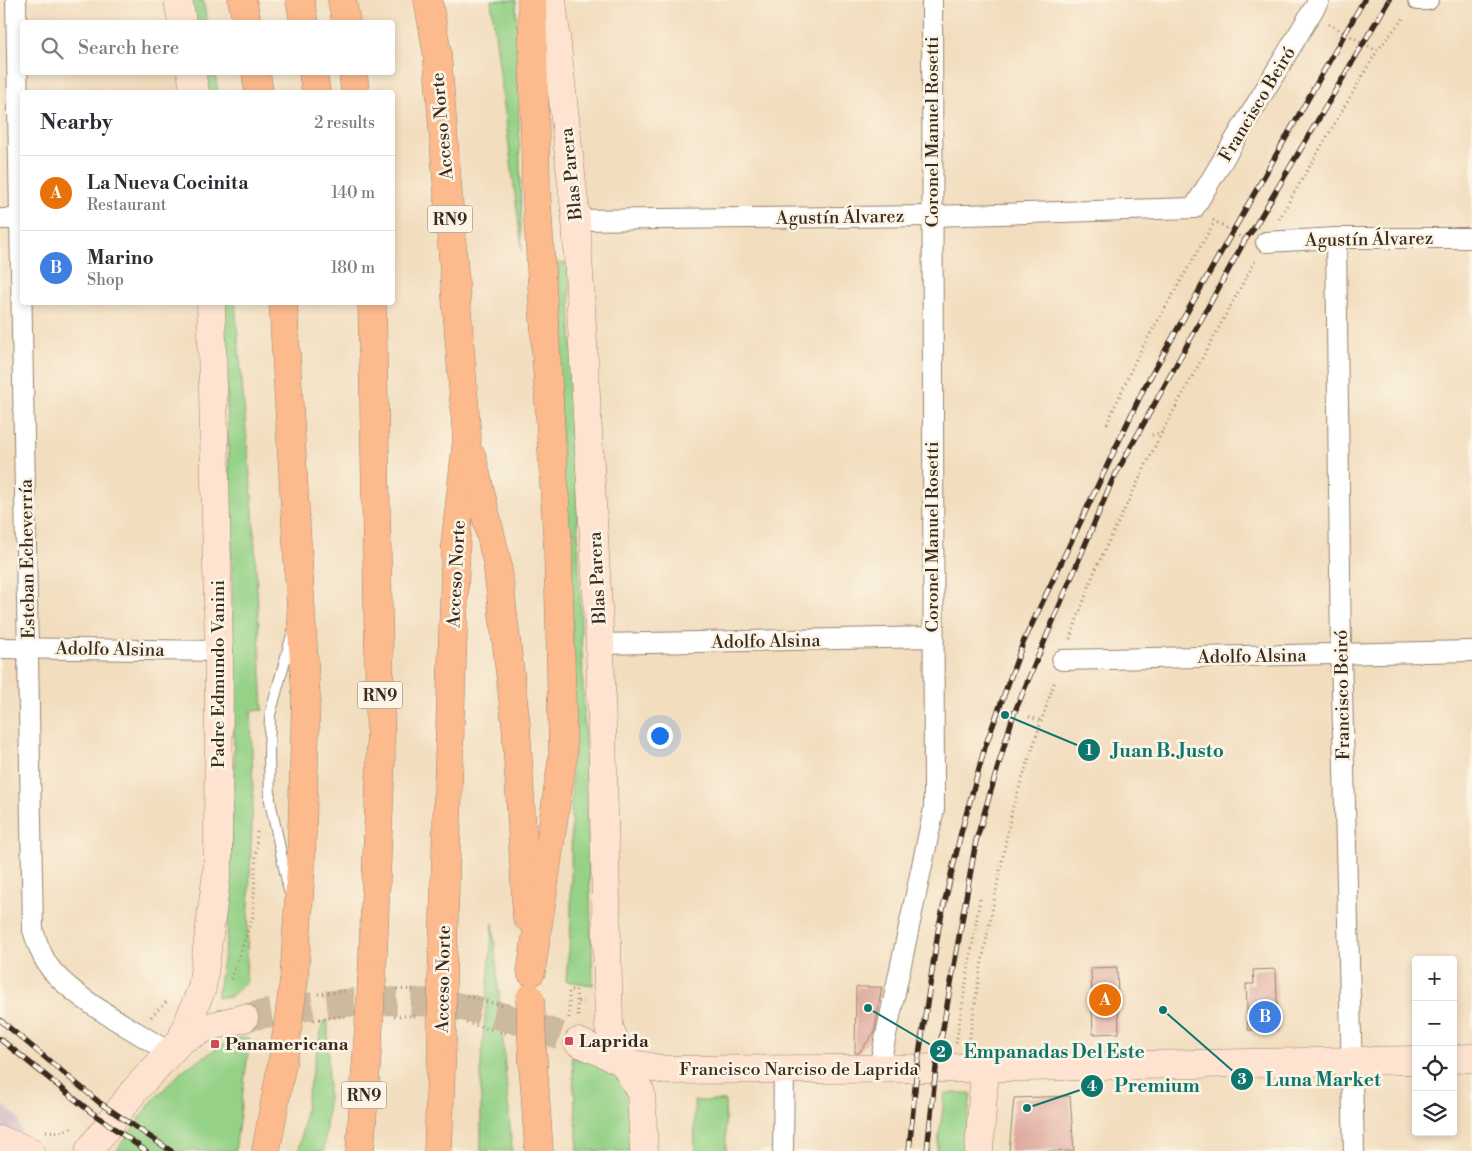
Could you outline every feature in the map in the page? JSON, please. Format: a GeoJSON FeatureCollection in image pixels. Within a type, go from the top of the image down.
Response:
{"type":"FeatureCollection","features":[{"type":"Feature","properties":{"kind":"highway"},"geometry":{"type":"LineString","coordinates":[[242,0],[247,20]]}},
{"type":"Feature","properties":{"kind":"highway"},"geometry":{"type":"LineString","coordinates":[[300,0],[304,20]]}},
{"type":"Feature","properties":{"kind":"highway"},"geometry":{"type":"LineString","coordinates":[[342,0],[346,20]]}},
{"type":"Feature","properties":{"kind":"highway","name":"Acceso Norte"},"geometry":{"type":"LineString","coordinates":[[428,0],[436,52],[467,439],[456,536],[438,1151]]}},
{"type":"Feature","properties":{"kind":"highway"},"geometry":{"type":"LineString","coordinates":[[530,985],[563,755],[558,550],[536,186],[532,0]]}},
{"type":"Feature","properties":{"kind":"highway"},"geometry":{"type":"LineString","coordinates":[[256,75],[259,90]]}},
{"type":"Feature","properties":{"kind":"highway"},"geometry":{"type":"LineString","coordinates":[[313,75],[316,90]]}},
{"type":"Feature","properties":{"kind":"highway"},"geometry":{"type":"LineString","coordinates":[[353,75],[355,90]]}},
{"type":"Feature","properties":{"kind":"highway"},"geometry":{"type":"LineString","coordinates":[[266,1151],[284,1052],[294,980],[305,707],[301,598],[283,305]]}},
{"type":"Feature","properties":{"kind":"highway"},"geometry":{"type":"LineString","coordinates":[[355,305],[374,412]]}},
{"type":"Feature","properties":{"kind":"highway","name":"RN9"},"geometry":{"type":"LineString","coordinates":[[360,1151],[372,978],[381,758],[372,305]]}},
{"type":"Feature","properties":{"kind":"highway"},"geometry":{"type":"LineString","coordinates":[[467,439],[497,562],[516,725],[539,1151]]}},
{"type":"Feature","properties":{"kind":"street"},"geometry":{"type":"LineString","coordinates":[[178,0],[182,20]]}},
{"type":"Feature","properties":{"kind":"street","name":"Blas Parera"},"geometry":{"type":"LineString","coordinates":[[552,0],[576,220],[600,644],[609,1027],[623,1062],[640,1093],[644,1151]]}},
{"type":"Feature","properties":{"kind":"street","name":"Coronel Manuel Rosetti"},"geometry":{"type":"LineString","coordinates":[[879,1068],[934,809],[932,637],[932,0]]}},
{"type":"Feature","properties":{"kind":"street"},"geometry":{"type":"LineString","coordinates":[[1418,0],[1428,0]]}},
{"type":"Feature","properties":{"kind":"street","name":"Esteban Echeverría"},"geometry":{"type":"LineString","coordinates":[[11,2],[20,197]]}},
{"type":"Feature","properties":{"kind":"street","name":"Francisco Beiró"},"geometry":{"type":"LineString","coordinates":[[1194,208],[1315,7]]}},
{"type":"Feature","properties":{"kind":"street"},"geometry":{"type":"LineString","coordinates":[[192,75],[195,90]]}},
{"type":"Feature","properties":{"kind":"street","name":"Agustín Álvarez"},"geometry":{"type":"LineString","coordinates":[[576,220],[932,216],[1194,208]]}},
{"type":"Feature","properties":{"kind":"street"},"geometry":{"type":"LineString","coordinates":[[0,219],[20,219]]}},
{"type":"Feature","properties":{"kind":"street","name":"Agustín Álvarez"},"geometry":{"type":"LineString","coordinates":[[1264,246],[1336,238],[1472,238]]}},
{"type":"Feature","properties":{"kind":"street","name":"Francisco Beiró"},"geometry":{"type":"LineString","coordinates":[[1336,238],[1341,654],[1354,1151]]}},
{"type":"Feature","properties":{"kind":"street","name":"Esteban Echeverría"},"geometry":{"type":"LineString","coordinates":[[23,305],[33,930],[41,953],[55,974],[78,994],[175,1046]]}},
{"type":"Feature","properties":{"kind":"street","name":"Padre Edmundo Vanini"},"geometry":{"type":"LineString","coordinates":[[175,1046],[202,988],[218,864],[220,651],[211,305]]}},
{"type":"Feature","properties":{"kind":"street","name":"Adolfo Alsina"},"geometry":{"type":"LineString","coordinates":[[600,644],[932,637]]}},
{"type":"Feature","properties":{"kind":"street","name":"Adolfo Alsina"},"geometry":{"type":"LineString","coordinates":[[0,648],[220,651]]}},
{"type":"Feature","properties":{"kind":"street","name":"Adolfo Alsina"},"geometry":{"type":"LineString","coordinates":[[1062,660],[1472,651]]}},
{"type":"Feature","properties":{"kind":"street"},"geometry":{"type":"LineString","coordinates":[[88,1151],[134,1091],[175,1046],[208,1027],[244,1018]]}},
{"type":"Feature","properties":{"kind":"street","name":"Francisco Narciso de Laprida"},"geometry":{"type":"LineString","coordinates":[[578,1042],[623,1062],[665,1070],[968,1068],[1412,1060]]}},
{"type":"Feature","properties":{"kind":"street"},"geometry":{"type":"LineString","coordinates":[[1457,1059],[1472,1058]]}},
{"type":"Feature","properties":{"kind":"street"},"geometry":{"type":"LineString","coordinates":[[968,1068],[979,1151]]}},
{"type":"Feature","properties":{"kind":"street"},"geometry":{"type":"LineString","coordinates":[[783,1151],[784,1069]]}},
{"type":"Feature","properties":{"kind":"street"},"geometry":{"type":"LineString","coordinates":[[0,1140],[30,1151]]}},
{"type":"Feature","properties":{"kind":"path"},"geometry":{"type":"LineString","coordinates":[[968,1068],[979,977],[1012,810],[1062,660],[1095,570],[1162,432],[1264,246],[1377,51],[1418,0]]}},
{"type":"Feature","properties":{"kind":"path"},"geometry":{"type":"LineString","coordinates":[[1315,7],[1377,51]]}},
{"type":"Feature","properties":{"kind":"path"},"geometry":{"type":"LineString","coordinates":[[1194,208],[1264,246]]}},
{"type":"Feature","properties":{"kind":"path"},"geometry":{"type":"LineString","coordinates":[[1107,424],[1137,357],[1215,221]]}},
{"type":"Feature","properties":{"kind":"path"},"geometry":{"type":"LineString","coordinates":[[1152,435],[1162,432]]}},
{"type":"Feature","properties":{"kind":"path"},"geometry":{"type":"LineString","coordinates":[[1029,716],[1042,721]]}},
{"type":"Feature","properties":{"kind":"path"},"geometry":{"type":"LineString","coordinates":[[968,1068],[980,898]]}},
{"type":"Feature","properties":{"kind":"path"},"geometry":{"type":"LineString","coordinates":[[569,1011],[569,990],[576,990],[577,1002]]}},
{"type":"Feature","properties":{"kind":"shaded area"},"geometry":{"type":"Polygon","coordinates":[[[0,1103],[18,1117],[26,1151],[0,1151],[0,1103]]]}},
{"type":"Feature","properties":{"kind":"green space"},"geometry":{"type":"Polygon","coordinates":[[[189,0],[203,0],[207,20],[193,20],[189,0]]]}},
{"type":"Feature","properties":{"kind":"green space"},"geometry":{"type":"Polygon","coordinates":[[[491,0],[516,0],[522,251],[491,0]]]}},
{"type":"Feature","properties":{"kind":"green space"},"geometry":{"type":"Polygon","coordinates":[[[202,75],[215,75],[218,90],[206,90],[202,75]]]}},
{"type":"Feature","properties":{"kind":"green space"},"geometry":{"type":"Polygon","coordinates":[[[557,263],[569,264],[593,985],[566,981],[571,925],[572,629],[554,309],[557,263]]]}},
{"type":"Feature","properties":{"kind":"green space"},"geometry":{"type":"Polygon","coordinates":[[[224,305],[235,305],[253,510],[263,710],[251,711],[253,796],[246,982],[230,997],[217,997],[227,937],[234,763],[233,609],[224,305]]]}},
{"type":"Feature","properties":{"kind":"green space"},"geometry":{"type":"Polygon","coordinates":[[[493,923],[512,1151],[481,1151],[481,1064],[493,923]]]}},
{"type":"Feature","properties":{"kind":"green space"},"geometry":{"type":"Polygon","coordinates":[[[328,1020],[328,1102],[324,1151],[299,1151],[307,1097],[323,1022],[328,1020]]]}},
{"type":"Feature","properties":{"kind":"green space"},"geometry":{"type":"Polygon","coordinates":[[[234,1038],[250,1038],[235,1151],[116,1151],[153,1100],[183,1070],[234,1038]]]}},
{"type":"Feature","properties":{"kind":"green space"},"geometry":{"type":"Polygon","coordinates":[[[572,1057],[617,1065],[629,1092],[634,1151],[578,1151],[572,1057]]]}},
{"type":"Feature","properties":{"kind":"green space"},"geometry":{"type":"Polygon","coordinates":[[[945,1093],[971,1093],[964,1151],[937,1151],[945,1093]]]}},
{"type":"Feature","properties":{"kind":"green space"},"geometry":{"type":"Polygon","coordinates":[[[694,1101],[725,1101],[726,1151],[695,1151],[694,1101]]]}},
{"type":"Feature","properties":{"kind":"building"},"geometry":{"type":"Polygon","coordinates":[[[1117,967],[1119,1033],[1093,1034],[1091,968],[1117,967]]]}},
{"type":"Feature","properties":{"kind":"building"},"geometry":{"type":"Polygon","coordinates":[[[1276,969],[1278,1030],[1248,1030],[1246,984],[1254,984],[1253,970],[1276,969]]]}},
{"type":"Feature","properties":{"kind":"building"},"geometry":{"type":"Polygon","coordinates":[[[856,987],[882,987],[874,1033],[859,1053],[855,1053],[856,987]]]}},
{"type":"Feature","properties":{"kind":"building"},"geometry":{"type":"Polygon","coordinates":[[[1070,1096],[1074,1151],[1009,1151],[1014,1098],[1070,1096]]]}},
{"type":"Feature","properties":{"kind":"tunnel"},"geometry":{"type":"LineString","coordinates":[[244,1018],[320,1005],[372,1001],[424,1002],[482,1011],[515,1020],[578,1042]]}},
{"type":"Feature","properties":{"kind":"railway"},"geometry":{"type":"LineString","coordinates":[[909,1151],[917,1068],[939,926],[961,833],[985,747],[1023,643],[1144,388],[1364,0]]}},
{"type":"Feature","properties":{"kind":"railway"},"geometry":{"type":"LineString","coordinates":[[927,1151],[936,1068],[976,841],[1013,716],[1112,481],[1245,240],[1254,228],[1389,0]]}},
{"type":"Feature","properties":{"kind":"railway"},"geometry":{"type":"LineString","coordinates":[[0,1020],[100,1103],[171,1151]]}},
{"type":"Feature","properties":{"kind":"railway"},"geometry":{"type":"LineString","coordinates":[[0,1039],[91,1112],[146,1151]]}},
{"type":"Feature","properties":{"kind":"place","name":"Juan B. Justo"},"geometry":{"type":"Point","coordinates":[1005,715]}},
{"type":"Feature","properties":{"kind":"place","name":"La Nueva Cocinita"},"geometry":{"type":"Point","coordinates":[1105,1000]}},
{"type":"Feature","properties":{"kind":"place","name":"Empanadas Del Este"},"geometry":{"type":"Point","coordinates":[868,1008]}},
{"type":"Feature","properties":{"kind":"place","name":"Luna Market"},"geometry":{"type":"Point","coordinates":[1163,1010]}},
{"type":"Feature","properties":{"kind":"place","name":"Marino"},"geometry":{"type":"Point","coordinates":[1265,1017]}},
{"type":"Feature","properties":{"kind":"place","name":"Laprida"},"geometry":{"type":"Point","coordinates":[569,1041]}},
{"type":"Feature","properties":{"kind":"place","name":"Panamericana"},"geometry":{"type":"Point","coordinates":[215,1044]}},
{"type":"Feature","properties":{"kind":"place","name":"Premium"},"geometry":{"type":"Point","coordinates":[1027,1108]}}]}
